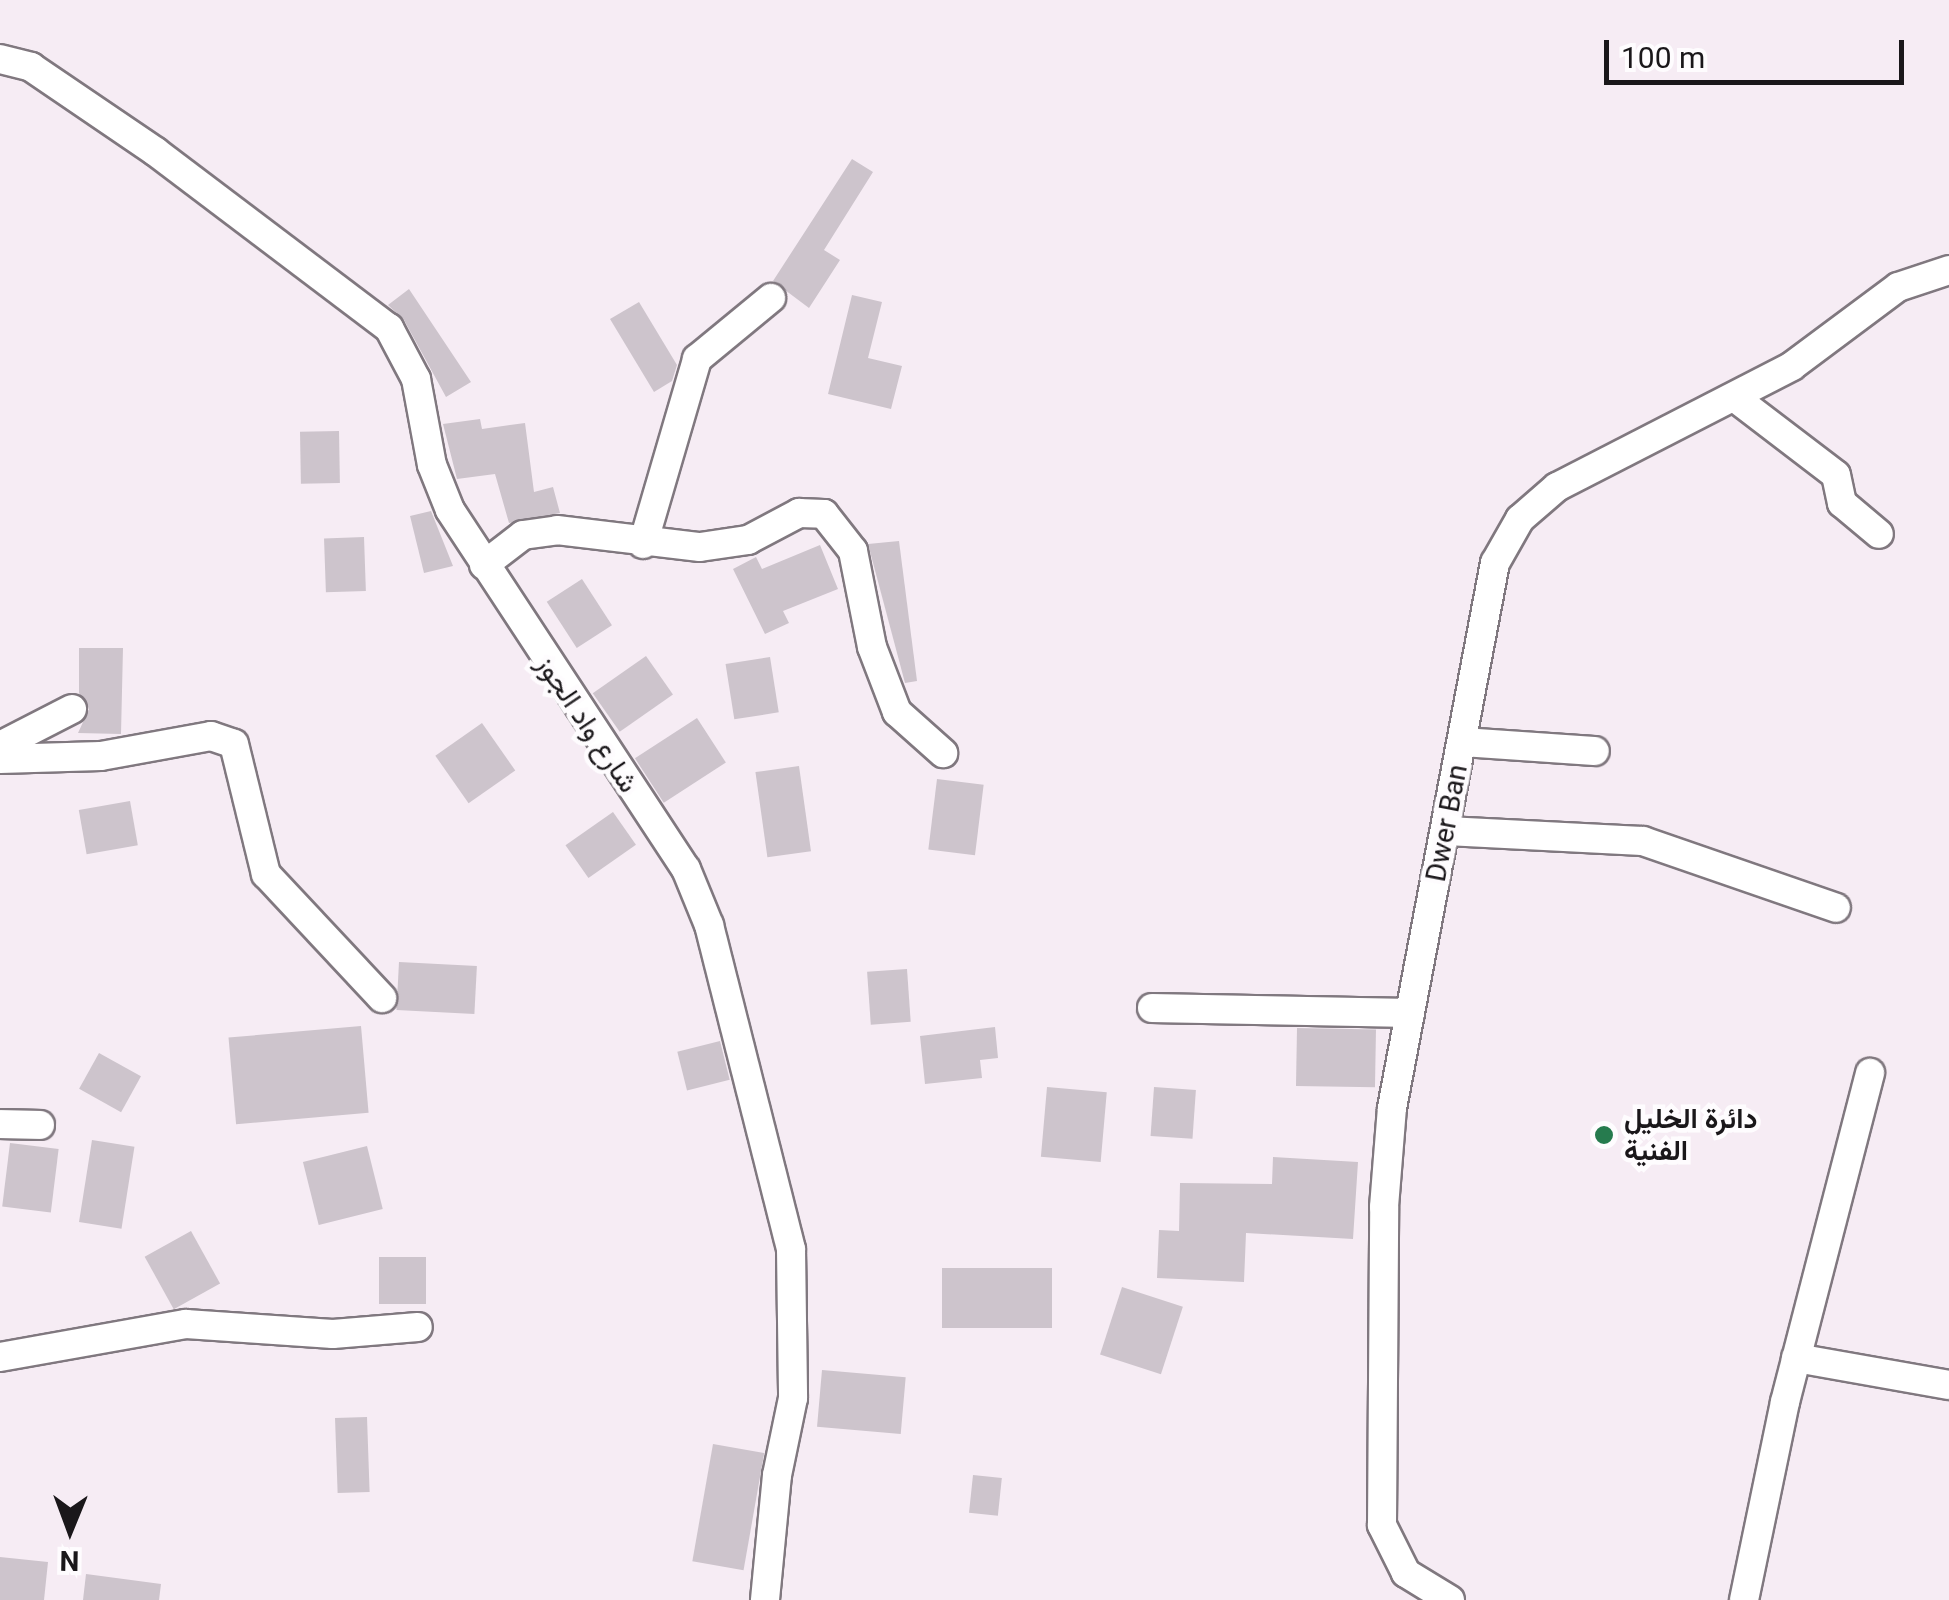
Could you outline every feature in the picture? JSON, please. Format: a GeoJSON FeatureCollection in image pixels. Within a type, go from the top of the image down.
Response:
{"type":"FeatureCollection","features":[{"type":"Feature","properties":{"kind":"street","name":"شارع واد الجوز"},"geometry":{"type":"LineString","coordinates":[[0,59],[31,68],[156,152],[389,328],[416,379],[440,488],[484,565],[686,869],[710,925],[791,1249],[793,1398],[777,1474],[764,1600]]}},
{"type":"Feature","properties":{"kind":"street","name":"Dwer Ban"},"geometry":{"type":"LineString","coordinates":[[1450,1600],[1398,1563],[1384,1536],[1380,1501],[1386,1180],[1410,1013],[1495,563],[1520,519],[1564,483],[1809,355],[1898,287],[1949,270]]}},
{"type":"Feature","properties":{"kind":"street"},"geometry":{"type":"LineString","coordinates":[[643,544],[697,359],[771,298]]}},
{"type":"Feature","properties":{"kind":"street"},"geometry":{"type":"LineString","coordinates":[[1734,397],[1836,475],[1842,503],[1879,534]]}},
{"type":"Feature","properties":{"kind":"street"},"geometry":{"type":"LineString","coordinates":[[484,565],[523,536],[556,530],[643,544],[725,545],[799,513],[824,514],[853,550],[872,647],[897,712],[943,753]]}},
{"type":"Feature","properties":{"kind":"street"},"geometry":{"type":"LineString","coordinates":[[0,746],[72,709]]}},
{"type":"Feature","properties":{"kind":"street"},"geometry":{"type":"LineString","coordinates":[[0,759],[101,756],[210,736],[234,744],[266,874],[382,998]]}},
{"type":"Feature","properties":{"kind":"street"},"geometry":{"type":"LineString","coordinates":[[1462,742],[1595,752]]}},
{"type":"Feature","properties":{"kind":"street"},"geometry":{"type":"LineString","coordinates":[[1446,831],[1643,841],[1836,908]]}},
{"type":"Feature","properties":{"kind":"street"},"geometry":{"type":"LineString","coordinates":[[1152,1008],[1410,1013]]}},
{"type":"Feature","properties":{"kind":"street"},"geometry":{"type":"LineString","coordinates":[[1744,1600],[1796,1358],[1870,1074]]}},
{"type":"Feature","properties":{"kind":"street"},"geometry":{"type":"LineString","coordinates":[[0,1124],[40,1125]]}},
{"type":"Feature","properties":{"kind":"street"},"geometry":{"type":"LineString","coordinates":[[0,1357],[186,1324],[332,1334],[418,1327]]}},
{"type":"Feature","properties":{"kind":"street"},"geometry":{"type":"LineString","coordinates":[[1796,1358],[1949,1386]]}},
{"type":"Feature","properties":{"kind":"building"},"geometry":{"type":"Polygon","coordinates":[[[852,159],[873,172],[824,250],[840,260],[809,308],[773,281],[852,159]]]}},
{"type":"Feature","properties":{"kind":"building"},"geometry":{"type":"Polygon","coordinates":[[[409,289],[471,382],[446,397],[404,320],[388,305],[409,289]]]}},
{"type":"Feature","properties":{"kind":"building"},"geometry":{"type":"Polygon","coordinates":[[[852,295],[882,302],[868,358],[902,366],[891,409],[828,394],[852,295]]]}},
{"type":"Feature","properties":{"kind":"building"},"geometry":{"type":"Polygon","coordinates":[[[639,302],[677,365],[672,381],[654,392],[610,319],[639,302]]]}},
{"type":"Feature","properties":{"kind":"building"},"geometry":{"type":"Polygon","coordinates":[[[480,419],[482,429],[525,423],[534,492],[553,487],[560,513],[509,523],[495,474],[457,479],[443,424],[480,419]]]}},
{"type":"Feature","properties":{"kind":"building"},"geometry":{"type":"Polygon","coordinates":[[[339,431],[340,483],[301,484],[300,432],[339,431]]]}},
{"type":"Feature","properties":{"kind":"building"},"geometry":{"type":"Polygon","coordinates":[[[431,511],[453,566],[424,573],[410,516],[431,511]]]}},
{"type":"Feature","properties":{"kind":"building"},"geometry":{"type":"Polygon","coordinates":[[[364,537],[366,591],[326,592],[324,538],[364,537]]]}},
{"type":"Feature","properties":{"kind":"building"},"geometry":{"type":"Polygon","coordinates":[[[899,541],[917,681],[905,683],[868,544],[899,541]]]}},
{"type":"Feature","properties":{"kind":"building"},"geometry":{"type":"Polygon","coordinates":[[[820,545],[838,589],[783,611],[789,623],[765,634],[733,569],[756,557],[762,569],[820,545]]]}},
{"type":"Feature","properties":{"kind":"building"},"geometry":{"type":"Polygon","coordinates":[[[582,579],[612,625],[577,648],[547,602],[582,579]]]}},
{"type":"Feature","properties":{"kind":"building"},"geometry":{"type":"Polygon","coordinates":[[[79,648],[123,648],[121,734],[78,733],[89,709],[79,693],[79,648]]]}},
{"type":"Feature","properties":{"kind":"building"},"geometry":{"type":"Polygon","coordinates":[[[646,656],[673,695],[620,732],[593,693],[646,656]]]}},
{"type":"Feature","properties":{"kind":"building"},"geometry":{"type":"Polygon","coordinates":[[[770,657],[779,712],[734,719],[726,664],[770,657]]]}},
{"type":"Feature","properties":{"kind":"building"},"geometry":{"type":"Polygon","coordinates":[[[697,718],[726,762],[664,803],[635,758],[697,718]]]}},
{"type":"Feature","properties":{"kind":"building"},"geometry":{"type":"Polygon","coordinates":[[[482,723],[515,771],[469,803],[435,756],[482,723]]]}},
{"type":"Feature","properties":{"kind":"building"},"geometry":{"type":"Polygon","coordinates":[[[799,766],[811,851],[767,857],[755,772],[799,766]]]}},
{"type":"Feature","properties":{"kind":"building"},"geometry":{"type":"Polygon","coordinates":[[[937,779],[984,785],[975,855],[928,849],[937,779]]]}},
{"type":"Feature","properties":{"kind":"building"},"geometry":{"type":"Polygon","coordinates":[[[130,801],[138,845],[87,854],[79,810],[130,801]]]}},
{"type":"Feature","properties":{"kind":"building"},"geometry":{"type":"Polygon","coordinates":[[[613,812],[636,845],[588,878],[565,845],[613,812]]]}},
{"type":"Feature","properties":{"kind":"building"},"geometry":{"type":"Polygon","coordinates":[[[399,962],[477,966],[474,1014],[396,1010],[399,962]]]}},
{"type":"Feature","properties":{"kind":"building"},"geometry":{"type":"Polygon","coordinates":[[[907,969],[911,1022],[871,1025],[867,972],[907,969]]]}},
{"type":"Feature","properties":{"kind":"building"},"geometry":{"type":"Polygon","coordinates":[[[361,1026],[369,1113],[236,1124],[229,1038],[361,1026]]]}},
{"type":"Feature","properties":{"kind":"building"},"geometry":{"type":"Polygon","coordinates":[[[995,1027],[998,1058],[980,1060],[982,1078],[925,1084],[920,1036],[995,1027]]]}},
{"type":"Feature","properties":{"kind":"building"},"geometry":{"type":"Polygon","coordinates":[[[1297,1028],[1376,1029],[1375,1087],[1296,1086],[1297,1028]]]}},
{"type":"Feature","properties":{"kind":"building"},"geometry":{"type":"Polygon","coordinates":[[[720,1041],[730,1080],[687,1090],[677,1052],[720,1041]]]}},
{"type":"Feature","properties":{"kind":"building"},"geometry":{"type":"Polygon","coordinates":[[[99,1053],[141,1076],[121,1112],[79,1089],[99,1053]]]}},
{"type":"Feature","properties":{"kind":"building"},"geometry":{"type":"Polygon","coordinates":[[[1047,1087],[1107,1092],[1101,1162],[1041,1157],[1047,1087]]]}},
{"type":"Feature","properties":{"kind":"building"},"geometry":{"type":"Polygon","coordinates":[[[1154,1087],[1196,1090],[1192,1139],[1151,1136],[1154,1087]]]}},
{"type":"Feature","properties":{"kind":"building"},"geometry":{"type":"Polygon","coordinates":[[[92,1140],[134,1147],[121,1229],[79,1222],[92,1140]]]}},
{"type":"Feature","properties":{"kind":"building"},"geometry":{"type":"Polygon","coordinates":[[[10,1143],[59,1149],[51,1212],[2,1207],[10,1143]]]}},
{"type":"Feature","properties":{"kind":"building"},"geometry":{"type":"Polygon","coordinates":[[[367,1146],[383,1209],[319,1225],[303,1162],[367,1146]]]}},
{"type":"Feature","properties":{"kind":"building"},"geometry":{"type":"Polygon","coordinates":[[[1273,1157],[1358,1162],[1353,1239],[1246,1233],[1244,1282],[1157,1278],[1159,1230],[1179,1231],[1180,1183],[1272,1184],[1273,1157]]]}},
{"type":"Feature","properties":{"kind":"building"},"geometry":{"type":"Polygon","coordinates":[[[191,1231],[220,1283],[174,1309],[145,1257],[191,1231]]]}},
{"type":"Feature","properties":{"kind":"building"},"geometry":{"type":"Polygon","coordinates":[[[379,1257],[426,1257],[426,1304],[379,1304],[379,1257]]]}},
{"type":"Feature","properties":{"kind":"building"},"geometry":{"type":"Polygon","coordinates":[[[942,1268],[1052,1268],[1052,1328],[942,1328],[942,1268]]]}},
{"type":"Feature","properties":{"kind":"building"},"geometry":{"type":"Polygon","coordinates":[[[1122,1287],[1183,1307],[1161,1374],[1100,1355],[1122,1287]]]}},
{"type":"Feature","properties":{"kind":"building"},"geometry":{"type":"Polygon","coordinates":[[[822,1370],[906,1377],[901,1434],[817,1427],[822,1370]]]}},
{"type":"Feature","properties":{"kind":"building"},"geometry":{"type":"Polygon","coordinates":[[[367,1417],[370,1492],[338,1493],[335,1418],[367,1417]]]}},
{"type":"Feature","properties":{"kind":"building"},"geometry":{"type":"Polygon","coordinates":[[[713,1444],[764,1453],[744,1570],[692,1561],[713,1444]]]}},
{"type":"Feature","properties":{"kind":"building"},"geometry":{"type":"Polygon","coordinates":[[[973,1475],[1002,1478],[998,1516],[969,1513],[973,1475]]]}},
{"type":"Feature","properties":{"kind":"building"},"geometry":{"type":"Polygon","coordinates":[[[0,1557],[48,1562],[44,1600],[0,1600],[0,1557]]]}},
{"type":"Feature","properties":{"kind":"building"},"geometry":{"type":"Polygon","coordinates":[[[86,1574],[161,1584],[159,1600],[83,1600],[86,1574]]]}},
{"type":"Feature","properties":{"kind":"place","name":"دائرة الخليل الفنية"},"geometry":{"type":"Point","coordinates":[1604,1135]}}]}
